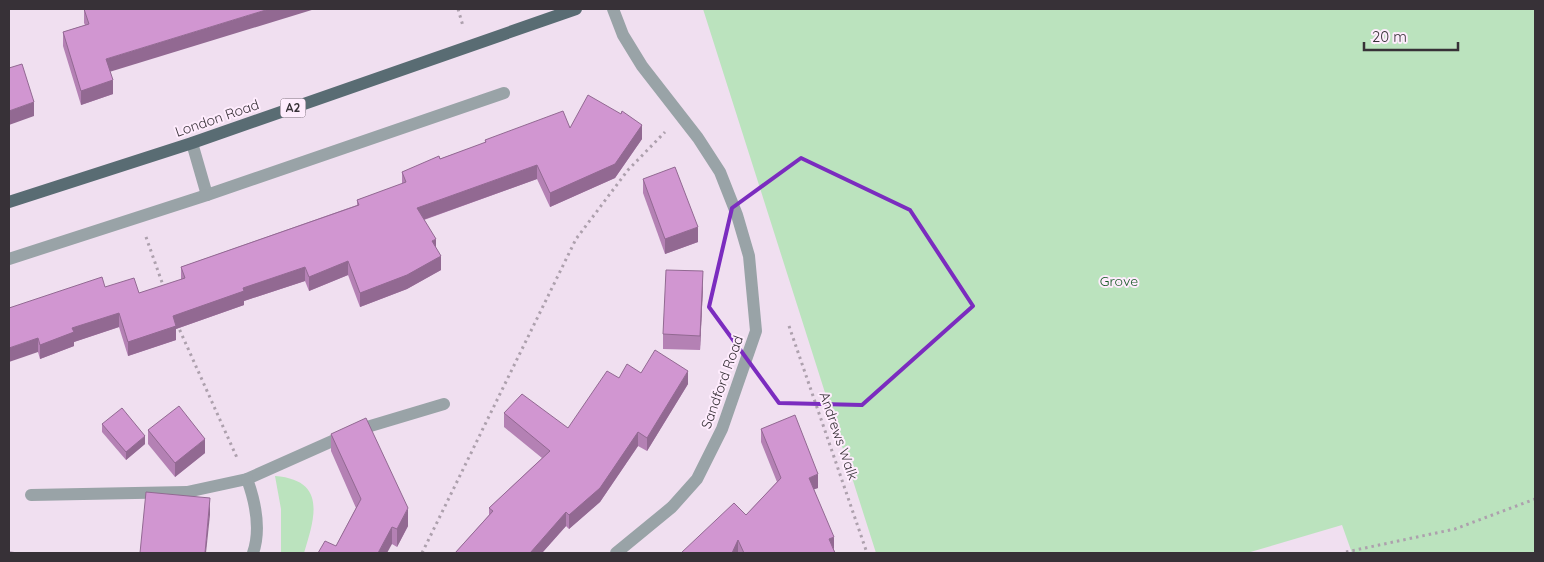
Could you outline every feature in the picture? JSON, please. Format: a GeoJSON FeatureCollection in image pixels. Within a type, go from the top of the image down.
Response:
{"type":"FeatureCollection","features":[{"type":"Feature","properties":{"kind":"main road","name":"London Road"},"geometry":{"type":"LineString","coordinates":[[9,202],[192,143],[576,9]]}},
{"type":"Feature","properties":{"kind":"street","name":"Sandford Road"},"geometry":{"type":"LineString","coordinates":[[613,9],[623,35],[642,66],[680,115],[720,172],[737,214],[749,256],[756,331],[722,429],[697,479],[672,507],[616,553]]}},
{"type":"Feature","properties":{"kind":"street"},"geometry":{"type":"LineString","coordinates":[[9,259],[207,195],[504,93]]}},
{"type":"Feature","properties":{"kind":"street"},"geometry":{"type":"LineString","coordinates":[[192,143],[207,195]]}},
{"type":"Feature","properties":{"kind":"street"},"geometry":{"type":"LineString","coordinates":[[31,496],[187,492],[247,479],[357,430],[444,404]]}},
{"type":"Feature","properties":{"kind":"street"},"geometry":{"type":"LineString","coordinates":[[247,479],[253,496],[255,514],[257,540],[254,553]]}},
{"type":"Feature","properties":{"kind":"path"},"geometry":{"type":"LineString","coordinates":[[422,553],[576,239],[628,170],[680,115]]}},
{"type":"Feature","properties":{"kind":"path"},"geometry":{"type":"LineString","coordinates":[[139,217],[168,297]]}},
{"type":"Feature","properties":{"kind":"path"},"geometry":{"type":"LineString","coordinates":[[177,323],[247,479]]}},
{"type":"Feature","properties":{"kind":"path","name":"Andrews Walk"},"geometry":{"type":"LineString","coordinates":[[789,326],[867,553]]}},
{"type":"Feature","properties":{"kind":"path"},"geometry":{"type":"LineString","coordinates":[[1346,552],[1455,529],[1535,499]]}},
{"type":"Feature","properties":{"kind":"highlighted area"},"geometry":{"type":"Polygon","coordinates":[[[801,158],[910,210],[973,306],[862,405],[779,403],[709,307],[732,208],[801,158]]]}},
{"type":"Feature","properties":{"kind":"green space","name":"Grove"},"geometry":{"type":"Polygon","coordinates":[[[703,9],[1535,9],[1535,553],[1352,553],[1342,525],[1247,553],[876,553],[703,9]]]}},
{"type":"Feature","properties":{"kind":"green space"},"geometry":{"type":"Polygon","coordinates":[[[275,476],[292,479],[303,485],[310,493],[313,503],[313,514],[304,553],[281,553],[281,509],[275,476]]]}},
{"type":"Feature","properties":{"kind":"building"},"geometry":{"type":"Polygon","coordinates":[[[84,9],[269,9],[106,59],[113,80],[81,91],[63,32],[89,24],[84,9]]]}},
{"type":"Feature","properties":{"kind":"building"},"geometry":{"type":"Polygon","coordinates":[[[22,64],[34,102],[9,111],[9,68],[22,64]]]}},
{"type":"Feature","properties":{"kind":"building"},"geometry":{"type":"Polygon","coordinates":[[[588,95],[621,114],[622,111],[642,125],[615,164],[550,193],[537,165],[417,208],[436,239],[432,241],[441,256],[407,275],[360,293],[348,261],[309,277],[305,267],[243,288],[244,291],[173,316],[176,326],[128,342],[119,313],[72,328],[74,332],[40,345],[38,338],[9,348],[9,308],[102,277],[105,287],[134,278],[139,293],[185,278],[181,267],[359,205],[357,200],[406,182],[402,172],[439,156],[440,159],[563,111],[570,128],[588,95]]]}},
{"type":"Feature","properties":{"kind":"building"},"geometry":{"type":"Polygon","coordinates":[[[675,167],[698,227],[665,239],[643,179],[675,167]]]}},
{"type":"Feature","properties":{"kind":"building"},"geometry":{"type":"Polygon","coordinates":[[[666,270],[703,271],[700,336],[663,334],[666,270]]]}},
{"type":"Feature","properties":{"kind":"building"},"geometry":{"type":"Polygon","coordinates":[[[655,350],[688,371],[647,438],[638,432],[600,488],[569,515],[566,512],[530,553],[455,553],[493,511],[489,508],[550,451],[504,413],[522,394],[568,428],[607,371],[619,378],[627,364],[641,373],[655,350]]]}},
{"type":"Feature","properties":{"kind":"building"},"geometry":{"type":"Polygon","coordinates":[[[179,406],[205,439],[175,463],[148,430],[179,406]]]}},
{"type":"Feature","properties":{"kind":"building"},"geometry":{"type":"Polygon","coordinates":[[[122,408],[145,436],[126,452],[102,424],[122,408]]]}},
{"type":"Feature","properties":{"kind":"building"},"geometry":{"type":"Polygon","coordinates":[[[795,415],[818,474],[809,478],[834,537],[829,539],[835,553],[744,553],[738,540],[732,553],[681,553],[734,503],[746,515],[781,478],[761,429],[795,415]]]}},
{"type":"Feature","properties":{"kind":"building"},"geometry":{"type":"Polygon","coordinates":[[[366,418],[408,508],[397,529],[392,527],[378,553],[318,553],[325,541],[336,546],[361,499],[331,434],[366,418]]]}},
{"type":"Feature","properties":{"kind":"building"},"geometry":{"type":"Polygon","coordinates":[[[146,492],[210,498],[205,553],[140,553],[146,492]]]}}]}
